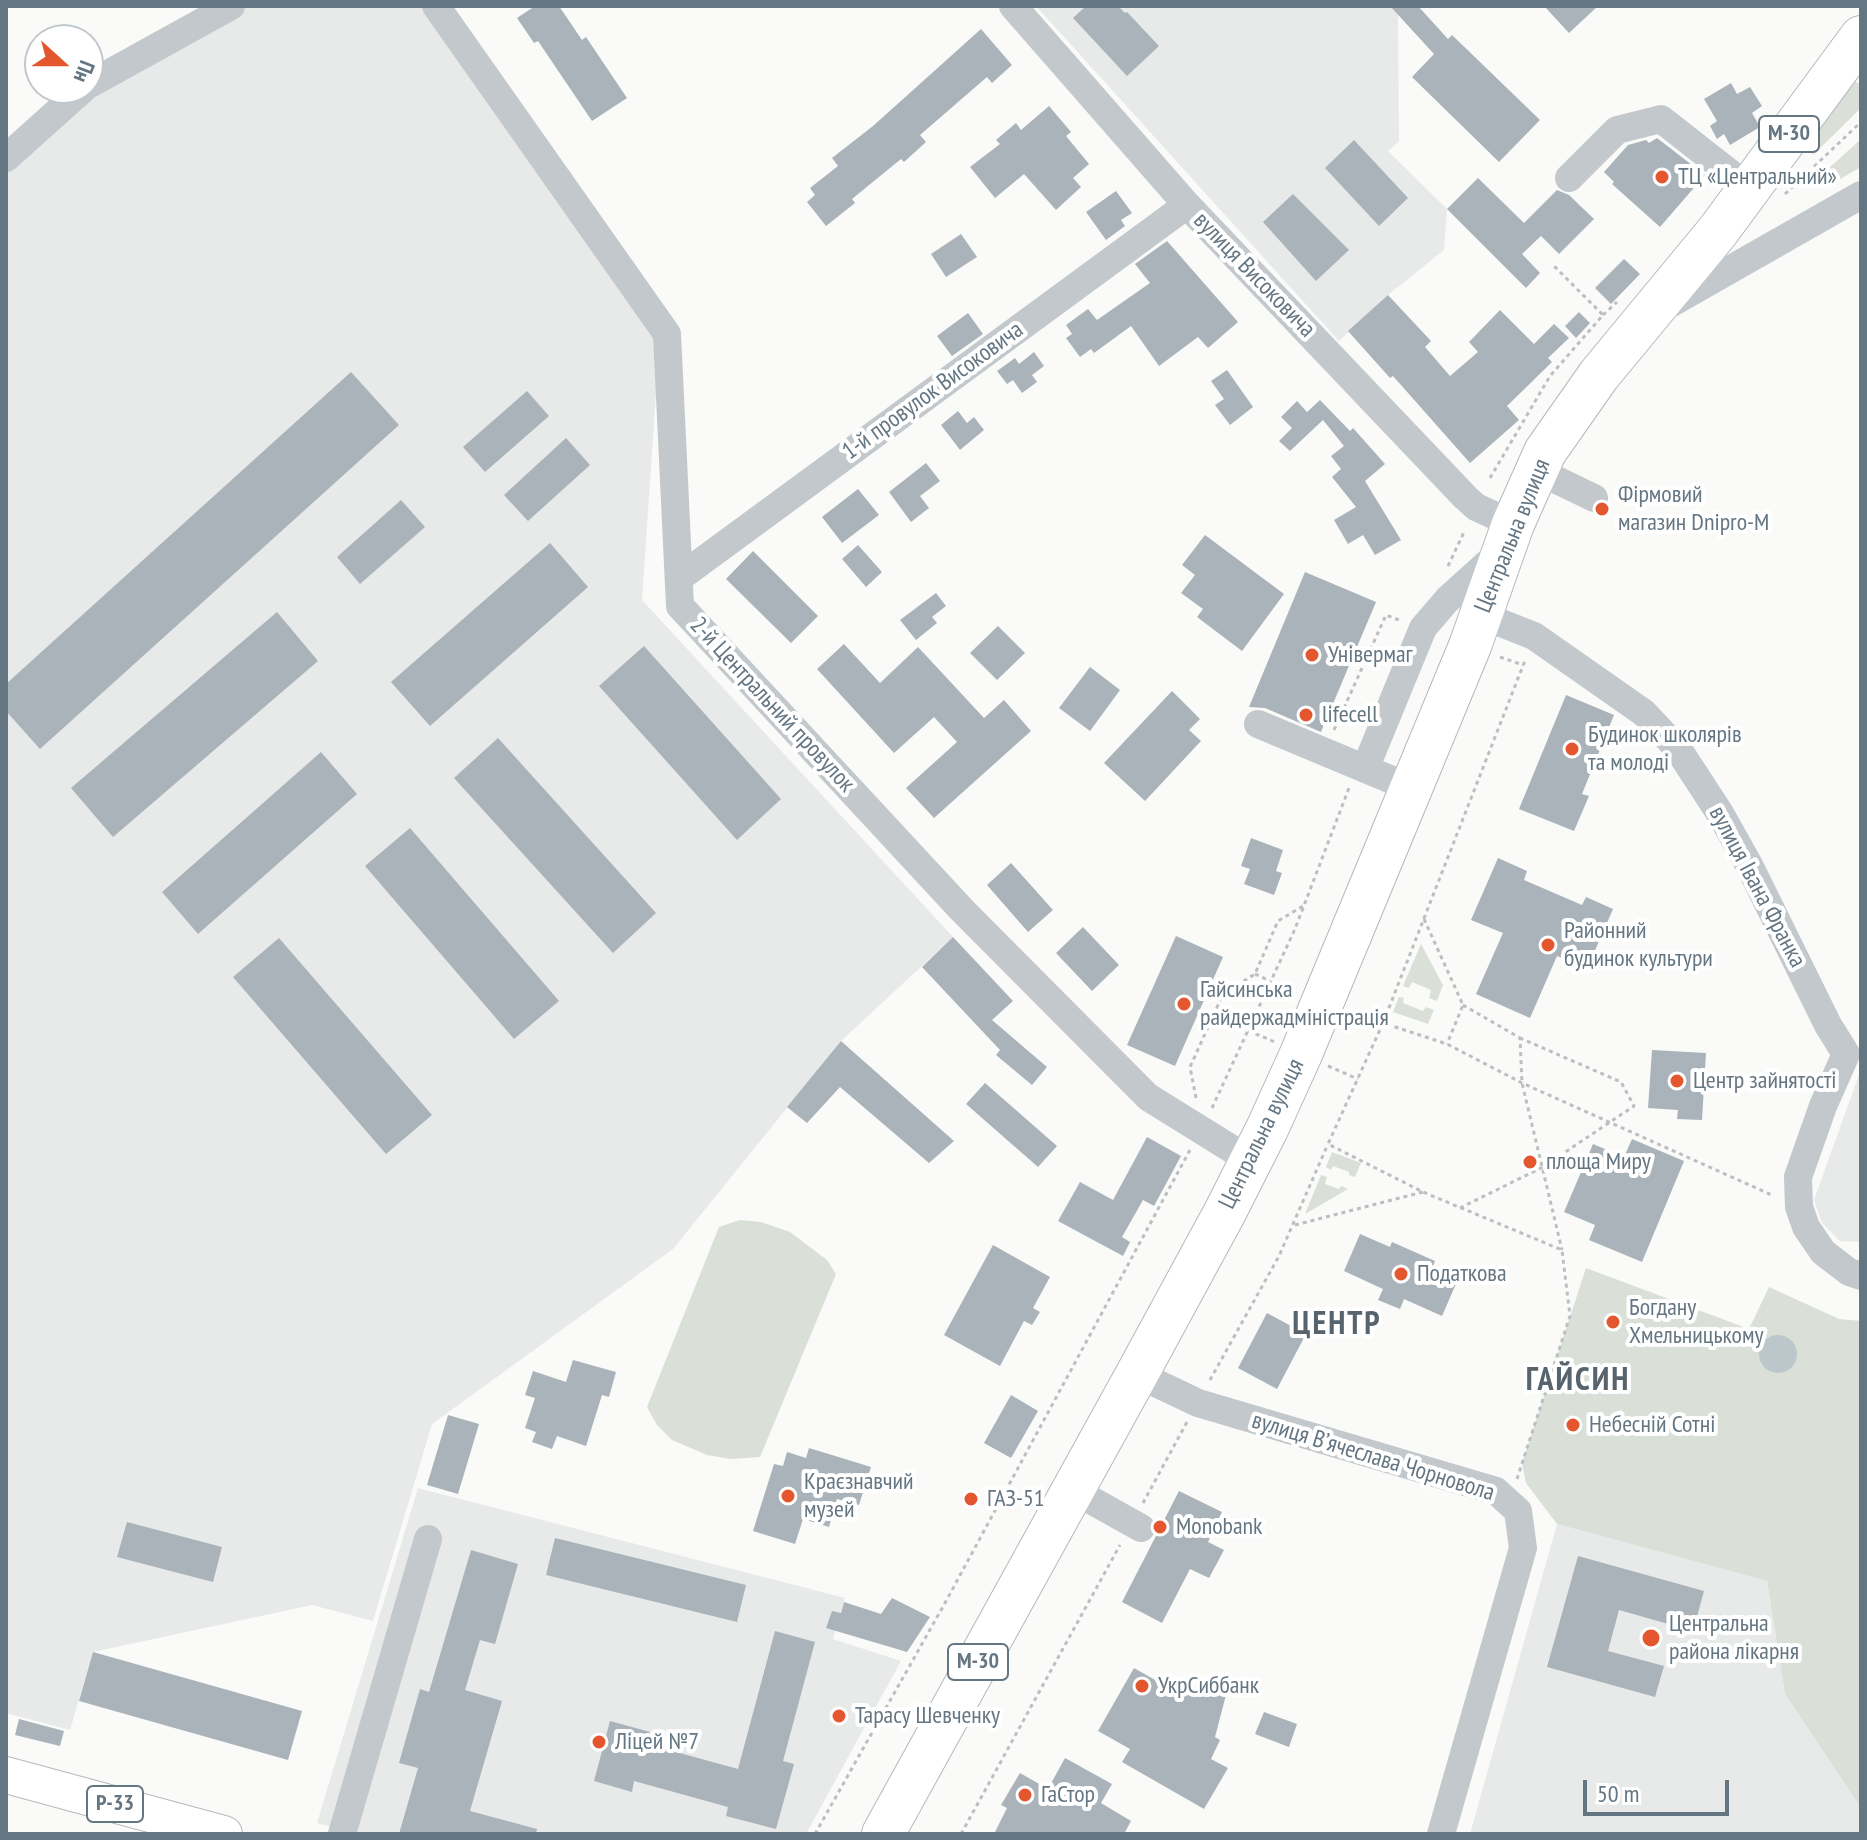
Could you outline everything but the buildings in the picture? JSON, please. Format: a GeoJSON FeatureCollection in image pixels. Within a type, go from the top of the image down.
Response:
{"type":"FeatureCollection","features":[{"type":"Feature","properties":{"kind":"highway","name":"М-30"},"geometry":{"type":"LineString","coordinates":[[1643,320],[1718,231],[1765,193],[1861,37]]}},
{"type":"Feature","properties":{"kind":"highway","name":"Центральна вулиця"},"geometry":{"type":"LineString","coordinates":[[883,1834],[1251,1161],[1301,1054],[1545,452],[1582,398],[1643,320]]}},
{"type":"Feature","properties":{"kind":"main road","name":"Р-33"},"geometry":{"type":"LineString","coordinates":[[6,1775],[224,1834]]}},
{"type":"Feature","properties":{"kind":"street"},"geometry":{"type":"LineString","coordinates":[[104,77],[231,6]]}},
{"type":"Feature","properties":{"kind":"street","name":"2-й Центральний провулок"},"geometry":{"type":"LineString","coordinates":[[436,6],[667,334],[680,606],[962,910],[1148,1097],[1205,1124],[1251,1161]]}},
{"type":"Feature","properties":{"kind":"street","name":"вулиця Високовича"},"geometry":{"type":"LineString","coordinates":[[1013,6],[1187,205],[1465,497],[1508,537]]}},
{"type":"Feature","properties":{"kind":"street"},"geometry":{"type":"LineString","coordinates":[[6,158],[67,104]]}},
{"type":"Feature","properties":{"kind":"street"},"geometry":{"type":"LineString","coordinates":[[1569,178],[1617,130],[1661,119],[1765,193]]}},
{"type":"Feature","properties":{"kind":"street","name":"Центральна вулиця"},"geometry":{"type":"LineString","coordinates":[[1643,320],[1758,252],[1847,194]]}},
{"type":"Feature","properties":{"kind":"street","name":"1-й провулок Високовича"},"geometry":{"type":"LineString","coordinates":[[679,578],[1187,205]]}},
{"type":"Feature","properties":{"kind":"street"},"geometry":{"type":"LineString","coordinates":[[1718,231],[1727,245],[1736,250],[1758,252]]}},
{"type":"Feature","properties":{"kind":"street"},"geometry":{"type":"LineString","coordinates":[[1536,470],[1594,498]]}},
{"type":"Feature","properties":{"kind":"street"},"geometry":{"type":"LineString","coordinates":[[1361,767],[1423,628],[1508,537]]}},
{"type":"Feature","properties":{"kind":"street","name":"вулиця Івана Франка"},"geometry":{"type":"LineString","coordinates":[[1481,615],[1534,636],[1644,713],[1678,749],[1749,865],[1828,1025],[1854,1048]]}},
{"type":"Feature","properties":{"kind":"street"},"geometry":{"type":"LineString","coordinates":[[1258,724],[1411,788]]}},
{"type":"Feature","properties":{"kind":"street"},"geometry":{"type":"LineString","coordinates":[[1854,1048],[1823,1106],[1798,1177],[1799,1207],[1806,1227],[1823,1252],[1849,1272],[1861,1276]]}},
{"type":"Feature","properties":{"kind":"street","name":"вулиця Вʼячеслава Чорновола"},"geometry":{"type":"LineString","coordinates":[[1137,1374],[1198,1403],[1496,1491],[1518,1511],[1523,1548],[1441,1834]]}},
{"type":"Feature","properties":{"kind":"street"},"geometry":{"type":"LineString","coordinates":[[1073,1490],[1137,1526]]}},
{"type":"Feature","properties":{"kind":"street"},"geometry":{"type":"LineString","coordinates":[[342,1834],[428,1539]]}},
{"type":"Feature","properties":{"kind":"path"},"geometry":{"type":"LineString","coordinates":[[1765,193],[1816,165],[1861,122]]}},
{"type":"Feature","properties":{"kind":"path"},"geometry":{"type":"LineString","coordinates":[[1816,165],[1847,194]]}},
{"type":"Feature","properties":{"kind":"path"},"geometry":{"type":"LineString","coordinates":[[1490,478],[1550,376],[1603,315],[1554,266]]}},
{"type":"Feature","properties":{"kind":"path"},"geometry":{"type":"LineString","coordinates":[[1324,752],[1386,615],[1423,628]]}},
{"type":"Feature","properties":{"kind":"path"},"geometry":{"type":"LineString","coordinates":[[961,1834],[1137,1526],[1198,1403],[1294,1225],[1383,1023],[1534,636]]}},
{"type":"Feature","properties":{"kind":"path"},"geometry":{"type":"LineString","coordinates":[[1500,657],[1523,665]]}},
{"type":"Feature","properties":{"kind":"path"},"geometry":{"type":"LineString","coordinates":[[815,1834],[945,1603],[1205,1124],[1271,981],[1361,767]]}},
{"type":"Feature","properties":{"kind":"path"},"geometry":{"type":"LineString","coordinates":[[1205,1124],[1198,1112],[1190,1067],[1223,994],[1255,974],[1278,921],[1303,906]]}},
{"type":"Feature","properties":{"kind":"path"},"geometry":{"type":"LineString","coordinates":[[1424,919],[1463,1005],[1520,1038],[1621,1082],[1634,1106],[1543,1167],[1460,1208]]}},
{"type":"Feature","properties":{"kind":"path"},"geometry":{"type":"LineString","coordinates":[[1255,974],[1271,981]]}},
{"type":"Feature","properties":{"kind":"path"},"geometry":{"type":"LineString","coordinates":[[1447,1044],[1463,1005]]}},
{"type":"Feature","properties":{"kind":"path"},"geometry":{"type":"LineString","coordinates":[[1204,1012],[1278,1044]]}},
{"type":"Feature","properties":{"kind":"path"},"geometry":{"type":"LineString","coordinates":[[1383,1023],[1447,1044],[1522,1083],[1799,1207]]}},
{"type":"Feature","properties":{"kind":"path"},"geometry":{"type":"LineString","coordinates":[[1510,1503],[1570,1316],[1562,1250],[1522,1083],[1520,1038]]}},
{"type":"Feature","properties":{"kind":"path"},"geometry":{"type":"LineString","coordinates":[[1324,1064],[1358,1079]]}},
{"type":"Feature","properties":{"kind":"path"},"geometry":{"type":"LineString","coordinates":[[1328,1144],[1423,1192],[1562,1250]]}},
{"type":"Feature","properties":{"kind":"path"},"geometry":{"type":"LineString","coordinates":[[1294,1225],[1423,1192]]}},
{"type":"Feature","properties":{"kind":"shaded area"},"geometry":{"type":"Polygon","coordinates":[[[245,6],[429,6],[660,334],[642,600],[953,937],[841,1041],[673,1249],[432,1424],[373,1621],[312,1605],[93,1652],[70,1730],[6,1713],[6,165],[75,104],[104,104],[104,83],[245,6]]]}},
{"type":"Feature","properties":{"kind":"shaded area"},"geometry":{"type":"Polygon","coordinates":[[[1036,6],[1390,6],[1398,14],[1399,141],[1388,151],[1447,209],[1444,250],[1388,295],[1339,341],[1036,6]]]}},
{"type":"Feature","properties":{"kind":"shaded area"},"geometry":{"type":"Polygon","coordinates":[[[1850,78],[1861,85],[1859,110],[1814,154],[1799,148],[1850,78]]]}},
{"type":"Feature","properties":{"kind":"shaded area"},"geometry":{"type":"Polygon","coordinates":[[[1861,139],[1861,167],[1835,182],[1828,169],[1861,139]]]}},
{"type":"Feature","properties":{"kind":"shaded area"},"geometry":{"type":"Polygon","coordinates":[[[1421,944],[1443,985],[1437,1001],[1429,998],[1431,990],[1412,982],[1409,988],[1403,986],[1421,944]]]}},
{"type":"Feature","properties":{"kind":"shaded area"},"geometry":{"type":"Polygon","coordinates":[[[1399,997],[1404,998],[1403,1003],[1423,1011],[1426,1007],[1434,1010],[1428,1024],[1393,1012],[1399,997]]]}},
{"type":"Feature","properties":{"kind":"shaded area"},"geometry":{"type":"Polygon","coordinates":[[[1861,1069],[1861,1242],[1840,1241],[1822,1223],[1814,1200],[1861,1069]]]}},
{"type":"Feature","properties":{"kind":"shaded area"},"geometry":{"type":"Polygon","coordinates":[[[1332,1152],[1361,1163],[1355,1177],[1333,1166],[1331,1170],[1326,1167],[1332,1152]]]}},
{"type":"Feature","properties":{"kind":"shaded area"},"geometry":{"type":"Polygon","coordinates":[[[1321,1175],[1327,1177],[1325,1184],[1348,1189],[1305,1214],[1321,1175]]]}},
{"type":"Feature","properties":{"kind":"shaded area"},"geometry":{"type":"Polygon","coordinates":[[[740,1220],[761,1222],[790,1232],[827,1260],[836,1274],[760,1457],[731,1459],[707,1455],[672,1440],[657,1425],[647,1407],[719,1227],[740,1220]]]}},
{"type":"Feature","properties":{"kind":"shaded area"},"geometry":{"type":"Polygon","coordinates":[[[1586,1268],[1749,1329],[1769,1287],[1839,1319],[1861,1321],[1861,1808],[1785,1694],[1767,1581],[1557,1524],[1526,1483],[1522,1463],[1586,1268]]]}},
{"type":"Feature","properties":{"kind":"shaded area"},"geometry":{"type":"Polygon","coordinates":[[[1778,1335],[1791,1341],[1797,1354],[1791,1367],[1778,1373],[1765,1367],[1759,1354],[1765,1341],[1778,1335]]]}},
{"type":"Feature","properties":{"kind":"shaded area","name":"Ліцей №7"},"geometry":{"type":"Polygon","coordinates":[[[418,1488],[845,1598],[833,1639],[901,1661],[806,1834],[360,1834],[317,1823],[418,1488]]]}},
{"type":"Feature","properties":{"kind":"shaded area","name":"Центральна района лікарня"},"geometry":{"type":"Polygon","coordinates":[[[1557,1524],[1767,1581],[1785,1694],[1861,1808],[1861,1834],[1470,1834],[1557,1524]]]}},
{"type":"Feature","properties":{"kind":"place","name":"ТЦ «Центральний»"},"geometry":{"type":"Point","coordinates":[1662,177]}},
{"type":"Feature","properties":{"kind":"place","name":"Фірмовий магазин Dnipro-M"},"geometry":{"type":"Point","coordinates":[1602,509]}},
{"type":"Feature","properties":{"kind":"place","name":"Універмаг"},"geometry":{"type":"Point","coordinates":[1312,655]}},
{"type":"Feature","properties":{"kind":"place","name":"lifecell"},"geometry":{"type":"Point","coordinates":[1306,715]}},
{"type":"Feature","properties":{"kind":"place","name":"Будинок школярів та молоді"},"geometry":{"type":"Point","coordinates":[1572,749]}},
{"type":"Feature","properties":{"kind":"place","name":"Районний будинок культури"},"geometry":{"type":"Point","coordinates":[1548,945]}},
{"type":"Feature","properties":{"kind":"place","name":"Гайсинська райдержадміністрація"},"geometry":{"type":"Point","coordinates":[1184,1004]}},
{"type":"Feature","properties":{"kind":"place","name":"Центр зайнятості"},"geometry":{"type":"Point","coordinates":[1677,1081]}},
{"type":"Feature","properties":{"kind":"place","name":"площа Миру"},"geometry":{"type":"Point","coordinates":[1530,1162]}},
{"type":"Feature","properties":{"kind":"place","name":"Податкова"},"geometry":{"type":"Point","coordinates":[1401,1274]}},
{"type":"Feature","properties":{"kind":"place","name":"Богдану Хмельницькому"},"geometry":{"type":"Point","coordinates":[1613,1322]}},
{"type":"Feature","properties":{"kind":"place","name":"Небесній Сотні"},"geometry":{"type":"Point","coordinates":[1573,1425]}},
{"type":"Feature","properties":{"kind":"place","name":"Краєзнавчий музей"},"geometry":{"type":"Point","coordinates":[788,1496]}},
{"type":"Feature","properties":{"kind":"place","name":"ГАЗ-51"},"geometry":{"type":"Point","coordinates":[971,1499]}},
{"type":"Feature","properties":{"kind":"place","name":"Monobank"},"geometry":{"type":"Point","coordinates":[1160,1527]}},
{"type":"Feature","properties":{"kind":"place","name":"Центральна района лікарня"},"geometry":{"type":"Point","coordinates":[1651,1638]}},
{"type":"Feature","properties":{"kind":"place","name":"УкрСиббанк"},"geometry":{"type":"Point","coordinates":[1142,1686]}},
{"type":"Feature","properties":{"kind":"place","name":"Тарасу Шевченку"},"geometry":{"type":"Point","coordinates":[839,1716]}},
{"type":"Feature","properties":{"kind":"place","name":"Ліцей №7"},"geometry":{"type":"Point","coordinates":[599,1742]}},
{"type":"Feature","properties":{"kind":"place","name":"ГаСтор"},"geometry":{"type":"Point","coordinates":[1025,1795]}},
{"type":"Feature","properties":{"kind":"district","name":"ЦЕНТР"},"geometry":{"type":"Point","coordinates":[1337,1325]}},
{"type":"Feature","properties":{"kind":"district","name":"ГАЙСИН"},"geometry":{"type":"Point","coordinates":[1578,1381]}}]}
